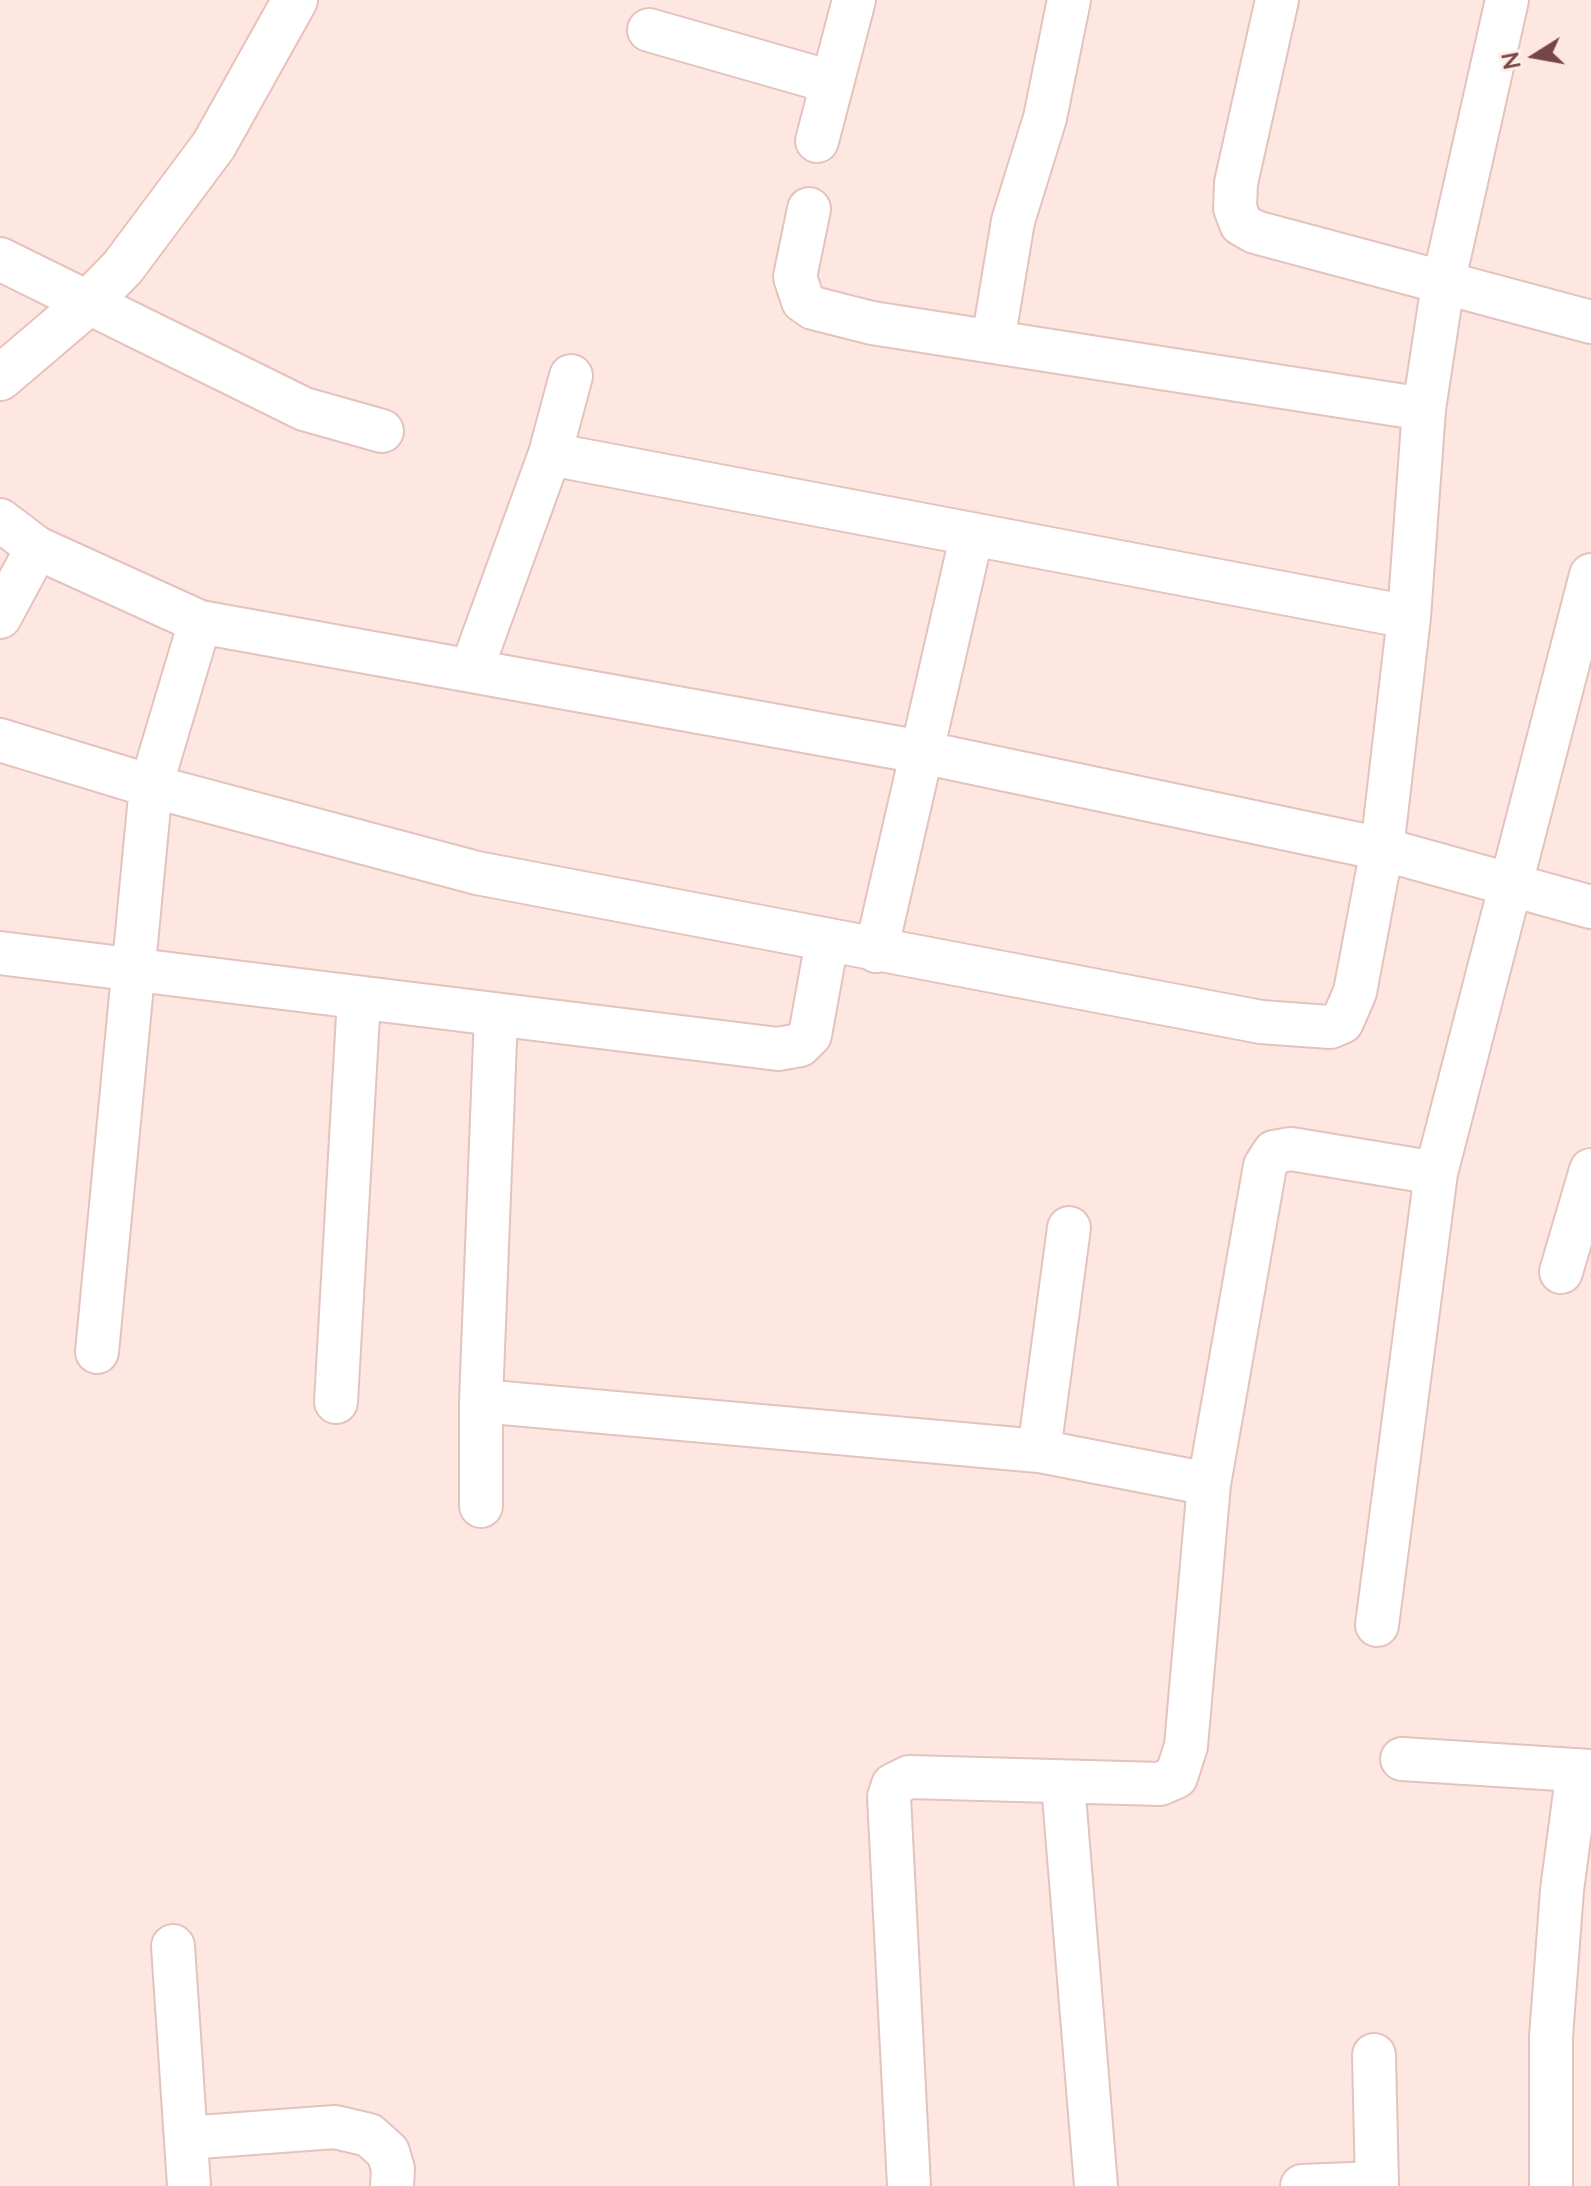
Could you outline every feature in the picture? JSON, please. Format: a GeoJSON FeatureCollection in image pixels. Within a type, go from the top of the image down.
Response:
{"type":"FeatureCollection","features":[{"type":"Feature","properties":{"kind":"street"},"geometry":{"type":"LineString","coordinates":[[0,378],[88,303],[123,267],[214,145],[295,0]]}},
{"type":"Feature","properties":{"kind":"street"},"geometry":{"type":"LineString","coordinates":[[817,141],[854,0]]}},
{"type":"Feature","properties":{"kind":"street"},"geometry":{"type":"LineString","coordinates":[[993,341],[1013,221],[1045,118],[1069,0]]}},
{"type":"Feature","properties":{"kind":"street"},"geometry":{"type":"LineString","coordinates":[[1277,0],[1236,183],[1235,208],[1241,224],[1255,232],[1591,322]]}},
{"type":"Feature","properties":{"kind":"street"},"geometry":{"type":"LineString","coordinates":[[0,740],[151,786],[477,873],[1261,1022],[1330,1027],[1342,1022],[1355,992],[1382,849],[1409,617],[1424,409],[1443,284],[1507,0]]}},
{"type":"Feature","properties":{"kind":"street"},"geometry":{"type":"LineString","coordinates":[[649,30],[831,82]]}},
{"type":"Feature","properties":{"kind":"street"},"geometry":{"type":"LineString","coordinates":[[809,209],[795,277],[803,301],[813,308],[872,323],[1424,409]]}},
{"type":"Feature","properties":{"kind":"street"},"geometry":{"type":"LineString","coordinates":[[0,259],[304,409],[382,431]]}},
{"type":"Feature","properties":{"kind":"street"},"geometry":{"type":"LineString","coordinates":[[472,668],[550,454],[571,376]]}},
{"type":"Feature","properties":{"kind":"street"},"geometry":{"type":"LineString","coordinates":[[550,454],[1409,617]]}},
{"type":"Feature","properties":{"kind":"street"},"geometry":{"type":"LineString","coordinates":[[0,520],[37,548],[200,622],[472,668],[921,752],[1382,849],[1591,907]]}},
{"type":"Feature","properties":{"kind":"street"},"geometry":{"type":"LineString","coordinates":[[876,951],[972,534]]}},
{"type":"Feature","properties":{"kind":"street"},"geometry":{"type":"LineString","coordinates":[[0,617],[37,548]]}},
{"type":"Feature","properties":{"kind":"street"},"geometry":{"type":"LineString","coordinates":[[1377,1625],[1436,1173],[1591,575]]}},
{"type":"Feature","properties":{"kind":"street"},"geometry":{"type":"LineString","coordinates":[[97,1352],[151,786],[200,622]]}},
{"type":"Feature","properties":{"kind":"street"},"geometry":{"type":"LineString","coordinates":[[0,953],[131,972],[778,1049],[800,1045],[810,1035],[827,941]]}},
{"type":"Feature","properties":{"kind":"street"},"geometry":{"type":"LineString","coordinates":[[336,1402],[359,998]]}},
{"type":"Feature","properties":{"kind":"street"},"geometry":{"type":"LineString","coordinates":[[481,1506],[481,1401],[496,1015]]}},
{"type":"Feature","properties":{"kind":"street"},"geometry":{"type":"LineString","coordinates":[[909,2186],[889,1797],[893,1785],[909,1777],[969,1776],[1063,1784],[1160,1784],[1176,1777],[1186,1746],[1209,1484],[1269,1159],[1274,1152],[1291,1149],[1436,1173]]}},
{"type":"Feature","properties":{"kind":"street"},"geometry":{"type":"LineString","coordinates":[[1561,1272],[1591,1170]]}},
{"type":"Feature","properties":{"kind":"street"},"geometry":{"type":"LineString","coordinates":[[1039,1451],[1069,1228]]}},
{"type":"Feature","properties":{"kind":"street"},"geometry":{"type":"LineString","coordinates":[[481,1401],[1039,1451],[1209,1484]]}},
{"type":"Feature","properties":{"kind":"street"},"geometry":{"type":"LineString","coordinates":[[1402,1759],[1584,1771],[1562,1890],[1551,2037],[1551,2186]]}},
{"type":"Feature","properties":{"kind":"street"},"geometry":{"type":"LineString","coordinates":[[1063,1784],[1096,2186]]}},
{"type":"Feature","properties":{"kind":"street"},"geometry":{"type":"LineString","coordinates":[[173,1946],[189,2186]]}},
{"type":"Feature","properties":{"kind":"street"},"geometry":{"type":"LineString","coordinates":[[1302,2186],[1377,2184],[1374,2055]]}},
{"type":"Feature","properties":{"kind":"street"},"geometry":{"type":"LineString","coordinates":[[186,2138],[335,2127],[369,2135],[388,2152],[393,2169],[392,2186]]}}]}
